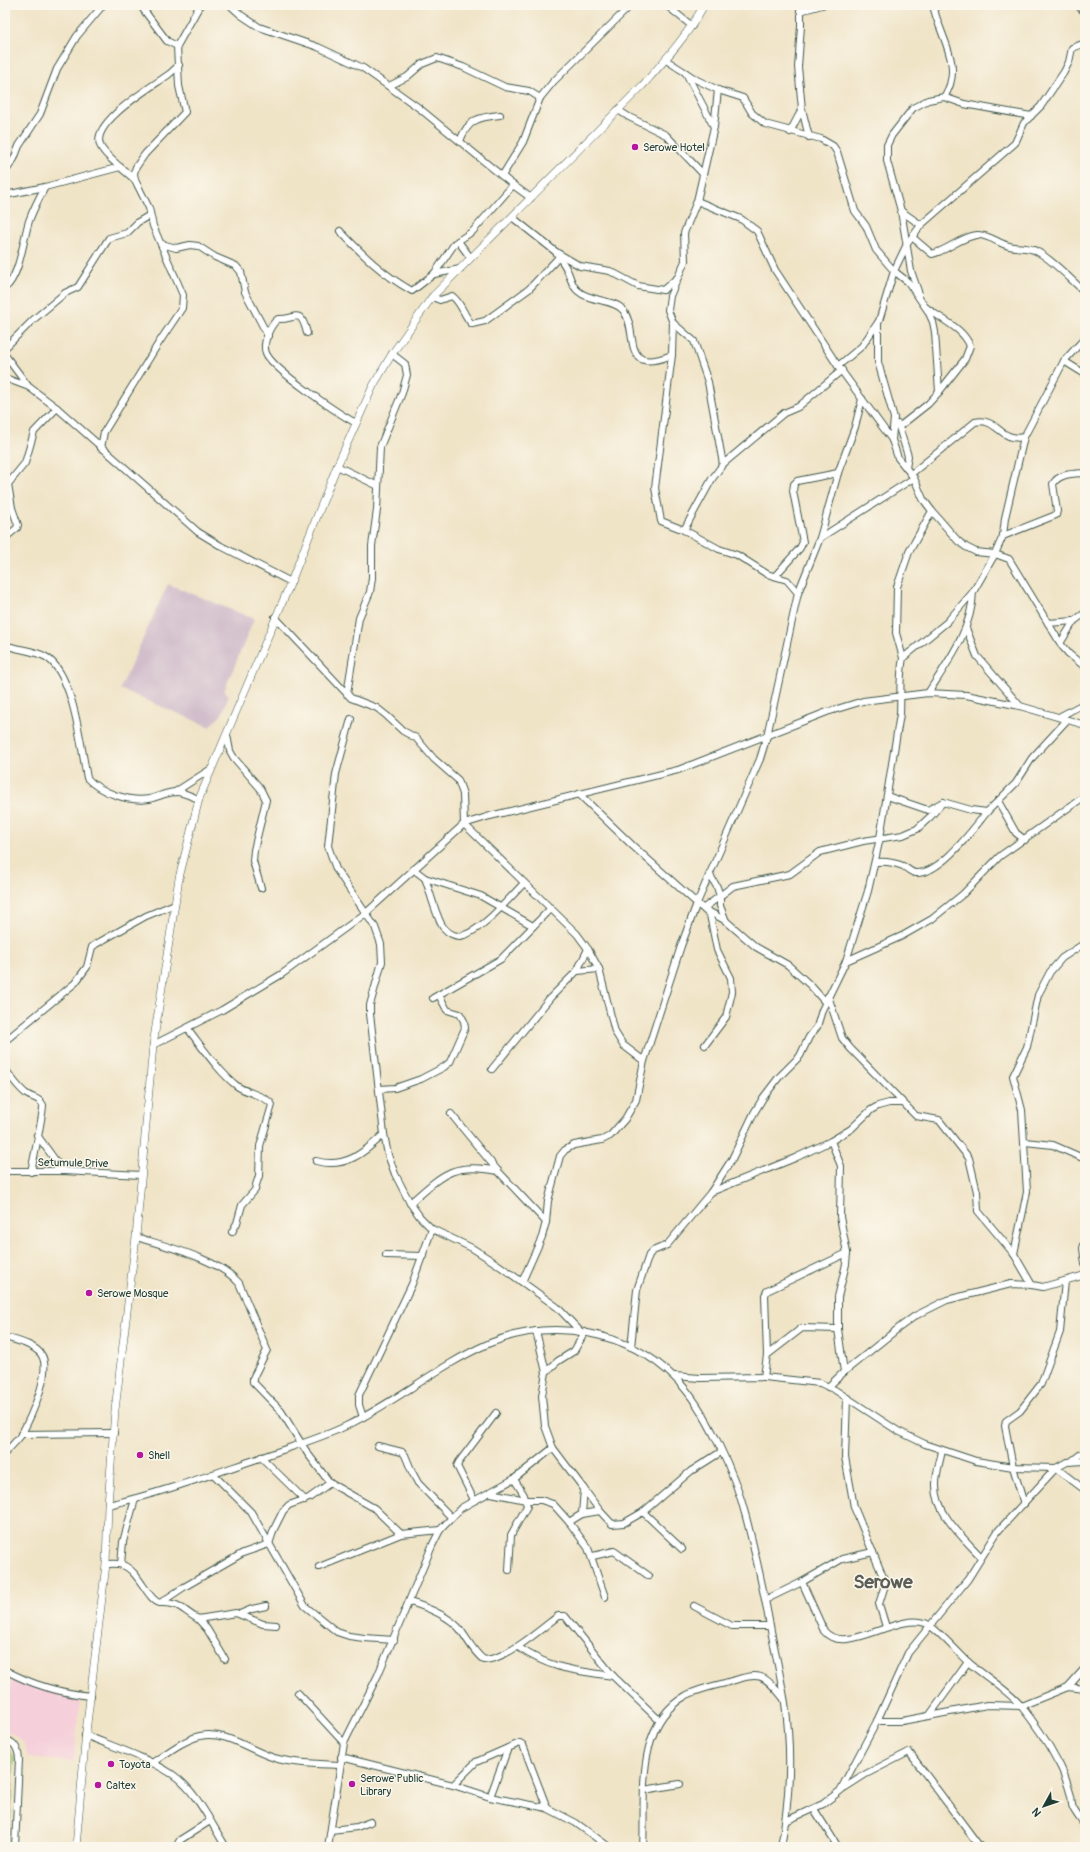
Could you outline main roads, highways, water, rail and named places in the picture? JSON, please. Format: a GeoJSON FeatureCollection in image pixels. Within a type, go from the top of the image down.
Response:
{"type":"FeatureCollection","features":[{"type":"Feature","properties":{"kind":"main road"},"geometry":{"type":"LineString","coordinates":[[76,1847],[86,1735],[106,1564],[108,1505],[114,1433],[136,1237],[153,1045],[175,904],[187,842],[199,799],[211,769],[228,735],[337,466],[373,386],[392,354],[432,297],[666,60],[692,26],[704,5]]}},
{"type":"Feature","properties":{"kind":"place","name":"Serowe Hotel"},"geometry":{"type":"Point","coordinates":[635,147]}},
{"type":"Feature","properties":{"kind":"place","name":"Serowe Mosque"},"geometry":{"type":"Point","coordinates":[89,1293]}},
{"type":"Feature","properties":{"kind":"place","name":"Shell"},"geometry":{"type":"Point","coordinates":[140,1455]}},
{"type":"Feature","properties":{"kind":"place","name":"Toyota"},"geometry":{"type":"Point","coordinates":[111,1764]}},
{"type":"Feature","properties":{"kind":"place","name":"Serowe Public Library"},"geometry":{"type":"Point","coordinates":[352,1784]}},
{"type":"Feature","properties":{"kind":"place","name":"Caltex"},"geometry":{"type":"Point","coordinates":[98,1785]}},
{"type":"Feature","properties":{"kind":"district","name":"Serowe"},"geometry":{"type":"Point","coordinates":[883,1582]}}]}
